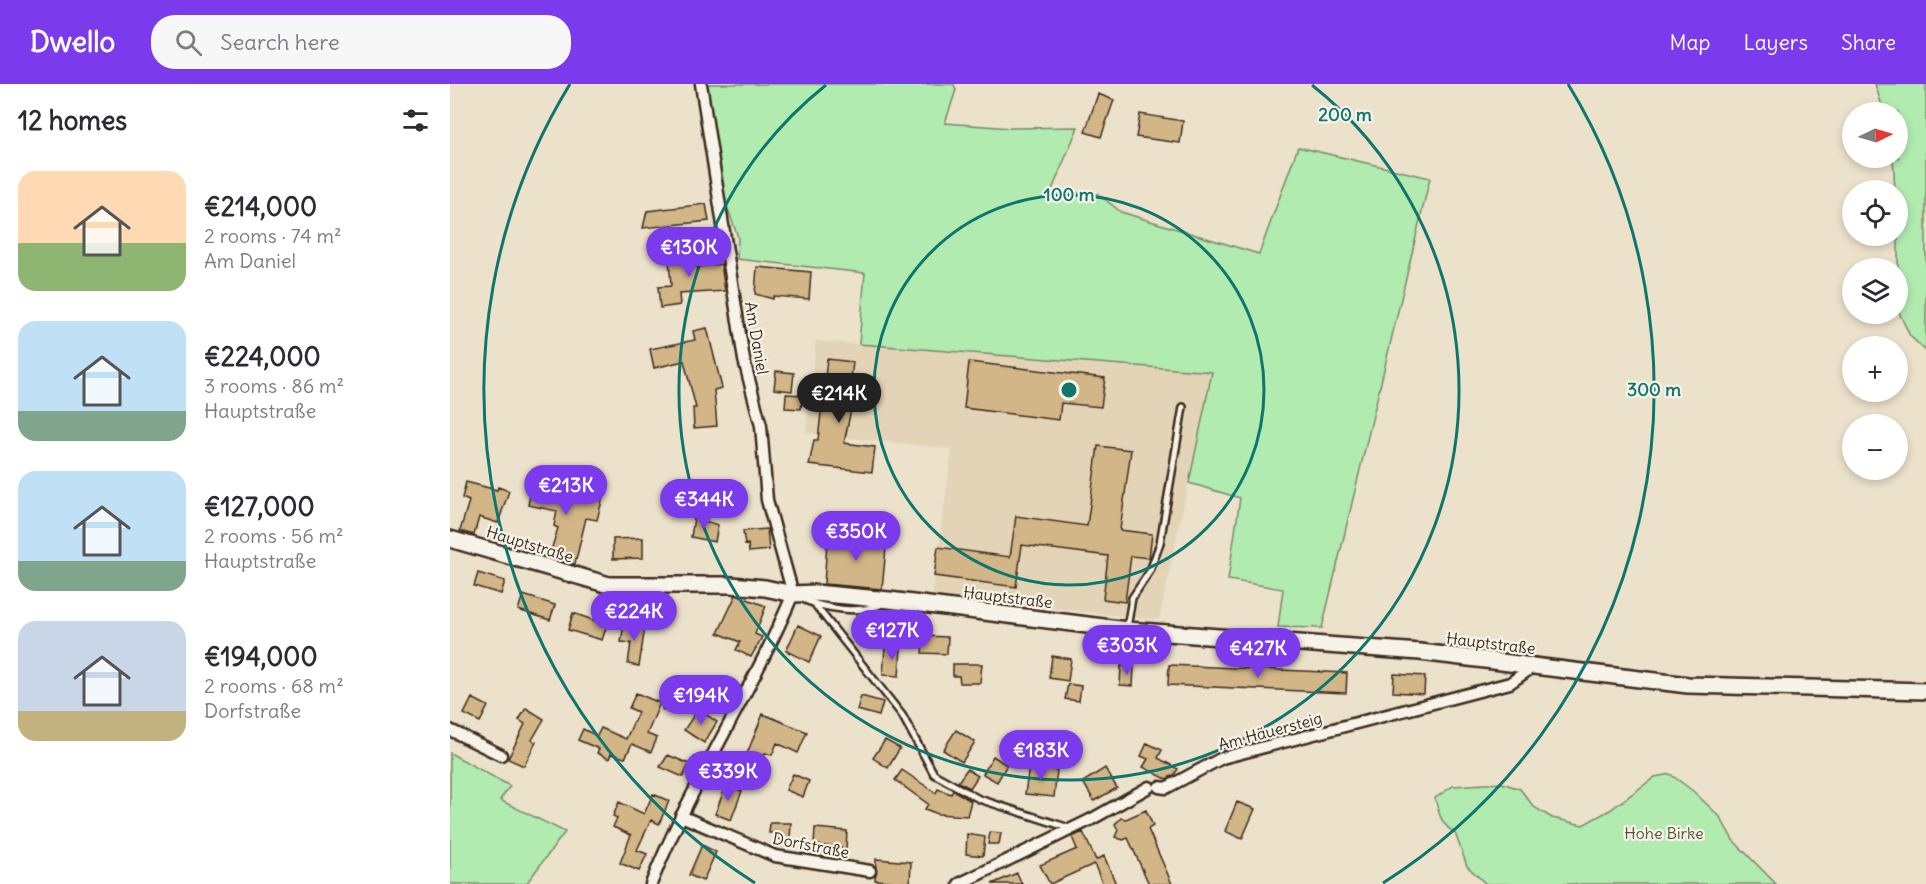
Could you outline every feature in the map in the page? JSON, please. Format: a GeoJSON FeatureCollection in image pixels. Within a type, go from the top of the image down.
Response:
{"type":"FeatureCollection","features":[{"type":"Feature","properties":{"kind":"street","name":"Am Daniel"},"geometry":{"type":"LineString","coordinates":[[701,84],[744,360],[761,426],[767,500],[793,594]]}},
{"type":"Feature","properties":{"kind":"street","name":"Hauptstraße"},"geometry":{"type":"LineString","coordinates":[[450,539],[609,585],[731,585],[765,588],[793,594],[815,593],[890,600],[1127,630],[1412,652],[1736,688],[1926,691]]}},
{"type":"Feature","properties":{"kind":"street"},"geometry":{"type":"LineString","coordinates":[[651,884],[681,816],[769,648],[793,594]]}},
{"type":"Feature","properties":{"kind":"street","name":"Am Häuersteig"},"geometry":{"type":"LineString","coordinates":[[959,884],[1154,787],[1166,788],[1222,758],[1510,683],[1534,666]]}},
{"type":"Feature","properties":{"kind":"street"},"geometry":{"type":"LineString","coordinates":[[450,730],[501,755]]}},
{"type":"Feature","properties":{"kind":"street","name":"Dorfstraße"},"geometry":{"type":"LineString","coordinates":[[681,816],[775,856],[870,871]]}},
{"type":"Feature","properties":{"kind":"lane"},"geometry":{"type":"LineString","coordinates":[[1127,630],[1132,598],[1150,571],[1160,543],[1183,407]]}},
{"type":"Feature","properties":{"kind":"lane"},"geometry":{"type":"LineString","coordinates":[[793,594],[816,606],[902,715],[934,774],[979,799],[1072,829]]}},
{"type":"Feature","properties":{"kind":"lane"},"geometry":{"type":"LineString","coordinates":[[816,606],[876,608],[890,600]]}},
{"type":"Feature","properties":{"kind":"shaded area"},"geometry":{"type":"Polygon","coordinates":[[[816,341],[1212,372],[1159,620],[932,595],[952,449],[806,433],[816,341]]]}},
{"type":"Feature","properties":{"kind":"green space"},"geometry":{"type":"Polygon","coordinates":[[[706,84],[954,84],[956,90],[945,123],[1011,128],[1078,127],[1051,192],[1098,194],[1121,212],[1259,254],[1298,147],[1430,178],[1322,628],[1278,627],[1283,589],[1228,580],[1240,498],[1189,483],[1212,372],[859,344],[865,273],[737,259],[738,237],[725,201],[706,84]]]}},
{"type":"Feature","properties":{"kind":"green space"},"geometry":{"type":"Polygon","coordinates":[[[1875,84],[1926,84],[1926,351],[1910,336],[1904,324],[1908,324],[1908,258],[1898,258],[1898,246],[1908,246],[1908,180],[1894,180],[1894,168],[1908,168],[1908,102],[1881,102],[1875,84]]]}},
{"type":"Feature","properties":{"kind":"green space"},"geometry":{"type":"Polygon","coordinates":[[[450,753],[510,786],[500,800],[565,832],[526,884],[450,884],[450,753]]]}},
{"type":"Feature","properties":{"kind":"green space","name":"Hohe Birke"},"geometry":{"type":"Polygon","coordinates":[[[1670,774],[1693,791],[1720,817],[1733,840],[1776,884],[1486,884],[1467,866],[1455,833],[1444,823],[1439,814],[1435,798],[1453,786],[1502,783],[1520,789],[1534,807],[1552,818],[1583,825],[1610,810],[1655,777],[1670,774]]]}},
{"type":"Feature","properties":{"kind":"building"},"geometry":{"type":"Polygon","coordinates":[[[1098,94],[1114,100],[1101,137],[1085,132],[1098,94]]]}},
{"type":"Feature","properties":{"kind":"building"},"geometry":{"type":"Polygon","coordinates":[[[1140,114],[1183,121],[1180,143],[1136,137],[1140,114]]]}},
{"type":"Feature","properties":{"kind":"building"},"geometry":{"type":"Polygon","coordinates":[[[706,204],[709,221],[643,228],[647,211],[706,204]]]}},
{"type":"Feature","properties":{"kind":"building"},"geometry":{"type":"Polygon","coordinates":[[[687,244],[690,268],[721,264],[725,291],[679,294],[680,305],[660,308],[658,287],[671,286],[668,246],[687,244]]]}},
{"type":"Feature","properties":{"kind":"building"},"geometry":{"type":"Polygon","coordinates":[[[757,267],[811,272],[809,299],[773,296],[773,299],[755,294],[757,267]]]}},
{"type":"Feature","properties":{"kind":"building"},"geometry":{"type":"Polygon","coordinates":[[[707,328],[722,388],[714,390],[717,426],[694,428],[693,408],[696,408],[684,361],[654,368],[650,349],[695,340],[693,331],[707,328]]]}},
{"type":"Feature","properties":{"kind":"building"},"geometry":{"type":"Polygon","coordinates":[[[827,359],[853,362],[850,388],[854,388],[853,400],[844,443],[875,447],[872,472],[809,465],[814,440],[818,440],[827,359]]]}},
{"type":"Feature","properties":{"kind":"building"},"geometry":{"type":"Polygon","coordinates":[[[969,362],[1105,378],[1101,407],[1061,403],[1059,420],[964,408],[969,362]]]}},
{"type":"Feature","properties":{"kind":"building"},"geometry":{"type":"Polygon","coordinates":[[[776,371],[794,373],[792,391],[774,389],[776,371]]]}},
{"type":"Feature","properties":{"kind":"building"},"geometry":{"type":"Polygon","coordinates":[[[786,394],[803,395],[801,409],[785,408],[786,394]]]}},
{"type":"Feature","properties":{"kind":"building"},"geometry":{"type":"Polygon","coordinates":[[[1098,446],[1131,450],[1120,530],[1152,534],[1149,558],[1131,556],[1125,602],[1103,599],[1108,556],[1022,545],[1016,587],[934,576],[938,547],[1010,557],[1016,516],[1087,526],[1098,446]]]}},
{"type":"Feature","properties":{"kind":"building"},"geometry":{"type":"Polygon","coordinates":[[[533,481],[603,497],[597,520],[586,518],[575,564],[549,557],[558,528],[554,526],[557,511],[528,505],[533,481]]]}},
{"type":"Feature","properties":{"kind":"building"},"geometry":{"type":"Polygon","coordinates":[[[466,482],[509,491],[498,523],[479,517],[474,535],[460,531],[469,501],[462,498],[466,482]]]}},
{"type":"Feature","properties":{"kind":"building"},"geometry":{"type":"Polygon","coordinates":[[[694,518],[718,525],[715,542],[691,537],[694,518]]]}},
{"type":"Feature","properties":{"kind":"building"},"geometry":{"type":"Polygon","coordinates":[[[767,529],[769,550],[749,552],[748,544],[745,545],[743,531],[767,529]]]}},
{"type":"Feature","properties":{"kind":"building"},"geometry":{"type":"Polygon","coordinates":[[[841,534],[887,538],[882,589],[824,584],[827,543],[840,544],[841,534]]]}},
{"type":"Feature","properties":{"kind":"building"},"geometry":{"type":"Polygon","coordinates":[[[643,538],[643,558],[613,559],[613,539],[643,538]]]}},
{"type":"Feature","properties":{"kind":"building"},"geometry":{"type":"Polygon","coordinates":[[[478,573],[505,581],[501,594],[474,586],[478,573]]]}},
{"type":"Feature","properties":{"kind":"building"},"geometry":{"type":"Polygon","coordinates":[[[523,595],[555,605],[550,620],[518,610],[523,595]]]}},
{"type":"Feature","properties":{"kind":"building"},"geometry":{"type":"Polygon","coordinates":[[[736,595],[766,606],[755,634],[762,637],[751,657],[736,650],[740,642],[718,633],[736,595]]]}},
{"type":"Feature","properties":{"kind":"building"},"geometry":{"type":"Polygon","coordinates":[[[573,613],[607,625],[602,640],[568,630],[573,613]]]}},
{"type":"Feature","properties":{"kind":"building"},"geometry":{"type":"Polygon","coordinates":[[[862,622],[875,624],[874,635],[884,636],[883,646],[860,644],[862,622]]]}},
{"type":"Feature","properties":{"kind":"building"},"geometry":{"type":"Polygon","coordinates":[[[624,624],[645,627],[639,666],[628,664],[631,643],[621,642],[624,624]]]}},
{"type":"Feature","properties":{"kind":"building"},"geometry":{"type":"Polygon","coordinates":[[[798,625],[821,636],[809,662],[786,651],[798,625]]]}},
{"type":"Feature","properties":{"kind":"building"},"geometry":{"type":"Polygon","coordinates":[[[923,636],[948,637],[947,654],[922,653],[923,636]]]}},
{"type":"Feature","properties":{"kind":"building"},"geometry":{"type":"Polygon","coordinates":[[[885,647],[901,648],[899,676],[883,675],[885,647]]]}},
{"type":"Feature","properties":{"kind":"building"},"geometry":{"type":"Polygon","coordinates":[[[1052,656],[1071,659],[1068,681],[1049,678],[1052,656]]]}},
{"type":"Feature","properties":{"kind":"building"},"geometry":{"type":"Polygon","coordinates":[[[953,664],[982,664],[980,683],[960,683],[959,676],[953,676],[953,664]]]}},
{"type":"Feature","properties":{"kind":"building"},"geometry":{"type":"Polygon","coordinates":[[[1169,665],[1347,673],[1346,693],[1168,685],[1169,665]]]}},
{"type":"Feature","properties":{"kind":"building"},"geometry":{"type":"Polygon","coordinates":[[[1121,666],[1134,666],[1133,686],[1120,685],[1121,666]]]}},
{"type":"Feature","properties":{"kind":"building"},"geometry":{"type":"Polygon","coordinates":[[[1394,674],[1425,676],[1424,694],[1393,692],[1394,674]]]}},
{"type":"Feature","properties":{"kind":"building"},"geometry":{"type":"Polygon","coordinates":[[[1068,684],[1081,686],[1079,701],[1065,699],[1068,684]]]}},
{"type":"Feature","properties":{"kind":"building"},"geometry":{"type":"Polygon","coordinates":[[[636,693],[660,703],[647,734],[657,738],[651,752],[632,744],[625,758],[611,754],[609,759],[597,753],[599,749],[578,740],[583,729],[597,736],[601,728],[626,739],[638,712],[629,708],[636,693]]]}},
{"type":"Feature","properties":{"kind":"building"},"geometry":{"type":"Polygon","coordinates":[[[667,696],[680,702],[674,714],[662,709],[667,696]]]}},
{"type":"Feature","properties":{"kind":"building"},"geometry":{"type":"Polygon","coordinates":[[[861,696],[883,702],[879,716],[857,710],[861,696]]]}},
{"type":"Feature","properties":{"kind":"building"},"geometry":{"type":"Polygon","coordinates":[[[472,698],[488,706],[480,722],[464,714],[472,698]]]}},
{"type":"Feature","properties":{"kind":"building"},"geometry":{"type":"Polygon","coordinates":[[[526,708],[544,719],[532,740],[536,742],[524,766],[508,759],[525,724],[519,720],[526,708]]]}},
{"type":"Feature","properties":{"kind":"building"},"geometry":{"type":"Polygon","coordinates":[[[698,709],[717,722],[704,743],[684,730],[698,709]]]}},
{"type":"Feature","properties":{"kind":"building"},"geometry":{"type":"Polygon","coordinates":[[[763,714],[807,732],[798,753],[777,743],[772,755],[765,753],[759,767],[744,761],[763,714]]]}},
{"type":"Feature","properties":{"kind":"building"},"geometry":{"type":"Polygon","coordinates":[[[956,730],[975,742],[962,762],[943,750],[956,730]]]}},
{"type":"Feature","properties":{"kind":"building"},"geometry":{"type":"Polygon","coordinates":[[[885,740],[900,748],[888,768],[873,758],[885,740]]]}},
{"type":"Feature","properties":{"kind":"building"},"geometry":{"type":"Polygon","coordinates":[[[1147,743],[1162,750],[1158,758],[1178,769],[1174,775],[1166,779],[1143,767],[1148,759],[1141,756],[1147,743]]]}},
{"type":"Feature","properties":{"kind":"building"},"geometry":{"type":"Polygon","coordinates":[[[668,755],[689,764],[683,777],[660,767],[668,755]]]}},
{"type":"Feature","properties":{"kind":"building"},"geometry":{"type":"Polygon","coordinates":[[[993,756],[1007,765],[997,782],[983,774],[993,756]]]}},
{"type":"Feature","properties":{"kind":"building"},"geometry":{"type":"Polygon","coordinates":[[[1029,763],[1037,768],[1057,770],[1054,797],[1025,794],[1028,773],[1025,766],[1029,763]]]}},
{"type":"Feature","properties":{"kind":"building"},"geometry":{"type":"Polygon","coordinates":[[[1105,768],[1117,788],[1094,801],[1083,782],[1105,768]]]}},
{"type":"Feature","properties":{"kind":"building"},"geometry":{"type":"Polygon","coordinates":[[[967,769],[978,776],[970,788],[958,782],[967,769]]]}},
{"type":"Feature","properties":{"kind":"building"},"geometry":{"type":"Polygon","coordinates":[[[902,770],[936,793],[938,789],[951,794],[953,790],[971,801],[967,816],[938,814],[925,809],[928,804],[895,780],[902,770]]]}},
{"type":"Feature","properties":{"kind":"building"},"geometry":{"type":"Polygon","coordinates":[[[793,774],[809,781],[803,797],[786,790],[793,774]]]}},
{"type":"Feature","properties":{"kind":"building"},"geometry":{"type":"Polygon","coordinates":[[[726,785],[742,791],[731,820],[715,814],[726,785]]]}},
{"type":"Feature","properties":{"kind":"building"},"geometry":{"type":"Polygon","coordinates":[[[653,794],[669,801],[659,824],[651,820],[637,850],[647,854],[639,871],[620,863],[631,835],[613,827],[617,818],[613,816],[619,802],[644,814],[653,794]]]}},
{"type":"Feature","properties":{"kind":"building"},"geometry":{"type":"Polygon","coordinates":[[[1237,802],[1255,809],[1242,839],[1225,831],[1237,802]]]}},
{"type":"Feature","properties":{"kind":"building"},"geometry":{"type":"Polygon","coordinates":[[[1146,810],[1153,826],[1148,829],[1172,884],[1149,884],[1128,838],[1123,840],[1115,837],[1118,830],[1115,824],[1121,818],[1126,819],[1146,810]]]}},
{"type":"Feature","properties":{"kind":"building"},"geometry":{"type":"Polygon","coordinates":[[[770,823],[791,823],[790,840],[775,839],[775,833],[769,833],[770,823]]]}},
{"type":"Feature","properties":{"kind":"building"},"geometry":{"type":"Polygon","coordinates":[[[815,828],[847,831],[846,848],[814,845],[815,828]]]}},
{"type":"Feature","properties":{"kind":"building"},"geometry":{"type":"Polygon","coordinates":[[[990,832],[1001,833],[999,844],[988,844],[990,832]]]}},
{"type":"Feature","properties":{"kind":"building"},"geometry":{"type":"Polygon","coordinates":[[[1083,832],[1096,860],[1104,856],[1116,884],[1103,884],[1094,864],[1050,884],[1040,865],[1077,849],[1072,837],[1083,832]]]}},
{"type":"Feature","properties":{"kind":"building"},"geometry":{"type":"Polygon","coordinates":[[[967,834],[985,837],[983,856],[966,854],[967,834]]]}},
{"type":"Feature","properties":{"kind":"building"},"geometry":{"type":"Polygon","coordinates":[[[702,845],[716,852],[703,881],[689,875],[702,845]]]}},
{"type":"Feature","properties":{"kind":"building"},"geometry":{"type":"Polygon","coordinates":[[[876,859],[911,862],[910,883],[875,880],[876,859]]]}},
{"type":"Feature","properties":{"kind":"building"},"geometry":{"type":"Polygon","coordinates":[[[1017,873],[1022,884],[992,884],[1017,873]]]}}]}
